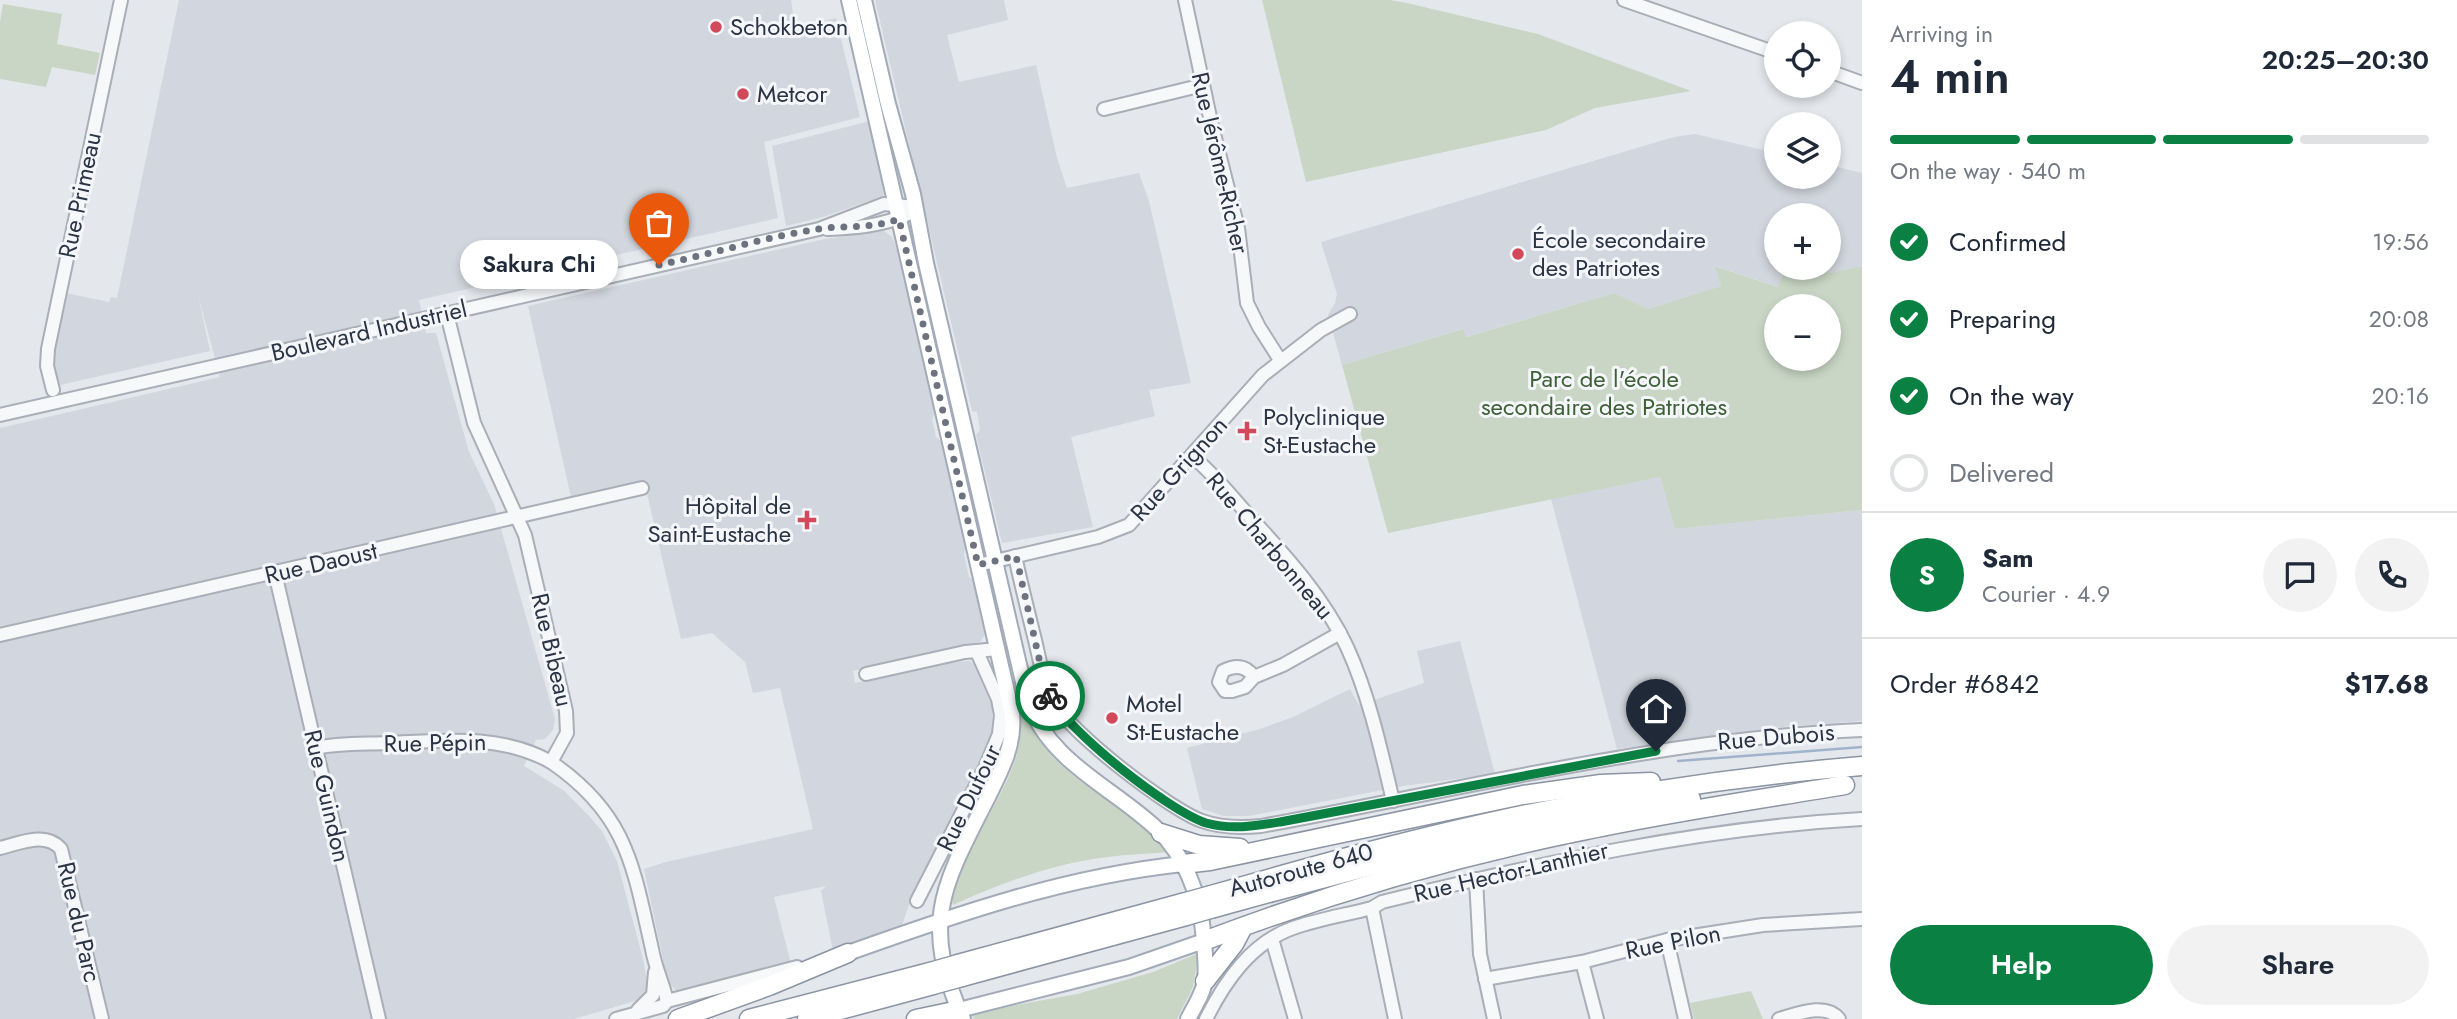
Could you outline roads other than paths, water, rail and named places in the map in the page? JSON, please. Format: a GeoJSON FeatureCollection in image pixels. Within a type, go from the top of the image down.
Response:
{"type":"FeatureCollection","features":[{"type":"Feature","properties":{"kind":"highway","name":"Autoroute 640"},"geometry":{"type":"LineString","coordinates":[[1213,902],[1406,842],[1501,819],[1613,798],[1746,778],[1862,766]]}},
{"type":"Feature","properties":{"kind":"highway"},"geometry":{"type":"LineString","coordinates":[[1183,864],[1559,789],[1601,784],[1746,778]]}},
{"type":"Feature","properties":{"kind":"highway"},"geometry":{"type":"LineString","coordinates":[[1204,942],[1305,905],[1391,878],[1532,841],[1621,823],[1853,784]]}},
{"type":"Feature","properties":{"kind":"highway","name":"Autoroute 640"},"geometry":{"type":"LineString","coordinates":[[749,1019],[960,971],[1184,909],[1521,828],[1692,799],[1853,784]]}},
{"type":"Feature","properties":{"kind":"highway"},"geometry":{"type":"LineString","coordinates":[[1161,833],[1199,845],[1261,849]]}},
{"type":"Feature","properties":{"kind":"highway"},"geometry":{"type":"LineString","coordinates":[[1205,981],[1243,928]]}},
{"type":"Feature","properties":{"kind":"highway"},"geometry":{"type":"LineString","coordinates":[[678,1019],[848,953]]}},
{"type":"Feature","properties":{"kind":"highway","name":"Autoroute 640"},"geometry":{"type":"LineString","coordinates":[[807,1019],[931,978]]}},
{"type":"Feature","properties":{"kind":"highway"},"geometry":{"type":"LineString","coordinates":[[916,1019],[961,1014]]}},
{"type":"Feature","properties":{"kind":"main road"},"geometry":{"type":"LineString","coordinates":[[849,0],[1012,714],[1010,744],[1003,767],[951,872],[939,921],[941,959],[949,987],[961,1014],[1122,970],[1204,942]]}},
{"type":"Feature","properties":{"kind":"main road"},"geometry":{"type":"LineString","coordinates":[[864,0],[915,209],[1023,684],[1041,729],[1056,748],[1079,770],[1161,833],[1183,864],[1198,902],[1204,942],[1205,981],[1188,1019]]}},
{"type":"Feature","properties":{"kind":"main road"},"geometry":{"type":"LineString","coordinates":[[848,953],[939,921],[1050,888],[1147,868],[1183,864]]}},
{"type":"Feature","properties":{"kind":"street","name":"Rue Primeau"},"geometry":{"type":"LineString","coordinates":[[53,390],[47,366],[48,349],[121,0]]}},
{"type":"Feature","properties":{"kind":"street","name":"Rue Jérôme-Richer"},"geometry":{"type":"LineString","coordinates":[[1185,0],[1238,228],[1247,303],[1280,360]]}},
{"type":"Feature","properties":{"kind":"street"},"geometry":{"type":"LineString","coordinates":[[1624,0],[1764,49]]}},
{"type":"Feature","properties":{"kind":"street"},"geometry":{"type":"LineString","coordinates":[[1641,0],[1764,43]]}},
{"type":"Feature","properties":{"kind":"street"},"geometry":{"type":"LineString","coordinates":[[1841,69],[1862,76]]}},
{"type":"Feature","properties":{"kind":"street"},"geometry":{"type":"LineString","coordinates":[[1841,75],[1862,83]]}},
{"type":"Feature","properties":{"kind":"street"},"geometry":{"type":"LineString","coordinates":[[1104,109],[1203,85]]}},
{"type":"Feature","properties":{"kind":"street","name":"Boulevard Industriel"},"geometry":{"type":"LineString","coordinates":[[0,415],[820,229],[880,205],[897,211],[915,209]]}},
{"type":"Feature","properties":{"kind":"street","name":"Boulevard Industriel"},"geometry":{"type":"LineString","coordinates":[[820,229],[854,228],[890,222],[897,211]]}},
{"type":"Feature","properties":{"kind":"street","name":"Rue Bibeau"},"geometry":{"type":"LineString","coordinates":[[447,314],[474,423],[525,535],[568,719],[566,736],[551,762]]}},
{"type":"Feature","properties":{"kind":"street","name":"Rue Grignon"},"geometry":{"type":"LineString","coordinates":[[978,565],[1098,537],[1126,527],[1151,504],[1251,387],[1280,360],[1327,325],[1350,314]]}},
{"type":"Feature","properties":{"kind":"street","name":"Rue Charbonneau"},"geometry":{"type":"LineString","coordinates":[[1192,456],[1284,555],[1340,633],[1365,697],[1392,801]]}},
{"type":"Feature","properties":{"kind":"street","name":"Rue Daoust"},"geometry":{"type":"LineString","coordinates":[[0,635],[642,488]]}},
{"type":"Feature","properties":{"kind":"street","name":"Rue Dubois"},"geometry":{"type":"LineString","coordinates":[[1016,556],[1045,682],[1061,715],[1105,755],[1180,811],[1209,824],[1241,828],[1646,753],[1747,739],[1862,730]]}},
{"type":"Feature","properties":{"kind":"street","name":"Rue Guindon"},"geometry":{"type":"LineString","coordinates":[[275,573],[379,1019]]}},
{"type":"Feature","properties":{"kind":"street"},"geometry":{"type":"LineString","coordinates":[[1254,677],[1283,666],[1340,633]]}},
{"type":"Feature","properties":{"kind":"street"},"geometry":{"type":"LineString","coordinates":[[866,674],[965,652],[998,649]]}},
{"type":"Feature","properties":{"kind":"street","name":"Rue Dufour"},"geometry":{"type":"LineString","coordinates":[[917,901],[985,768],[999,734],[1001,715],[998,699],[977,652]]}},
{"type":"Feature","properties":{"kind":"street","name":"Rue Pépin"},"geometry":{"type":"LineString","coordinates":[[315,748],[480,740],[513,746],[551,762]]}},
{"type":"Feature","properties":{"kind":"street"},"geometry":{"type":"LineString","coordinates":[[551,762],[592,795],[620,836],[633,868],[655,963],[667,1001]]}},
{"type":"Feature","properties":{"kind":"street","name":"Rue Hector-Lanthier"},"geometry":{"type":"LineString","coordinates":[[1206,1019],[1231,975],[1248,957],[1272,939],[1294,928],[1372,908],[1382,902],[1572,857],[1666,839],[1862,819]]}},
{"type":"Feature","properties":{"kind":"street","name":"Rue du Parc"},"geometry":{"type":"LineString","coordinates":[[0,848],[44,839],[53,841],[61,849],[102,1019]]}},
{"type":"Feature","properties":{"kind":"street"},"geometry":{"type":"LineString","coordinates":[[1476,879],[1480,954],[1494,1019]]}},
{"type":"Feature","properties":{"kind":"street"},"geometry":{"type":"LineString","coordinates":[[1372,908],[1395,1019]]}},
{"type":"Feature","properties":{"kind":"street","name":"Rue Pilon"},"geometry":{"type":"LineString","coordinates":[[1485,979],[1582,962],[1667,940],[1763,926],[1862,919]]}},
{"type":"Feature","properties":{"kind":"street"},"geometry":{"type":"LineString","coordinates":[[1272,939],[1294,1019]]}},
{"type":"Feature","properties":{"kind":"street"},"geometry":{"type":"LineString","coordinates":[[1667,940],[1685,1019]]}},
{"type":"Feature","properties":{"kind":"street"},"geometry":{"type":"LineString","coordinates":[[616,1019],[665,1005],[667,1001],[848,953]]}},
{"type":"Feature","properties":{"kind":"street"},"geometry":{"type":"LineString","coordinates":[[1582,962],[1597,1019]]}},
{"type":"Feature","properties":{"kind":"street"},"geometry":{"type":"LineString","coordinates":[[632,1015],[653,995],[655,963]]}},
{"type":"Feature","properties":{"kind":"street"},"geometry":{"type":"LineString","coordinates":[[1779,1019],[1799,1013],[1826,1010],[1839,1019]]}},
{"type":"Feature","properties":{"kind":"waterway"},"geometry":{"type":"LineString","coordinates":[[1678,761],[1862,747]]}},
{"type":"Feature","properties":{"kind":"place","name":"Schokbeton"},"geometry":{"type":"Point","coordinates":[716,27]}},
{"type":"Feature","properties":{"kind":"place","name":"Metcor"},"geometry":{"type":"Point","coordinates":[743,94]}},
{"type":"Feature","properties":{"kind":"place","name":"École secondaire des Patriotes"},"geometry":{"type":"Point","coordinates":[1518,254]}},
{"type":"Feature","properties":{"kind":"place","name":"Sakura Chi"},"geometry":{"type":"Point","coordinates":[659,265]}},
{"type":"Feature","properties":{"kind":"place","name":"Polyclinique St-Eustache"},"geometry":{"type":"Point","coordinates":[1247,431]}},
{"type":"Feature","properties":{"kind":"place","name":"Hôpital de Saint-Eustache"},"geometry":{"type":"Point","coordinates":[807,520]}},
{"type":"Feature","properties":{"kind":"place","name":"Motel St-Eustache"},"geometry":{"type":"Point","coordinates":[1112,718]}},
{"type":"Feature","properties":{"kind":"park label","name":"Parc de l'école secondaire des Patriotes"},"geometry":{"type":"Point","coordinates":[1604,393]}}]}
